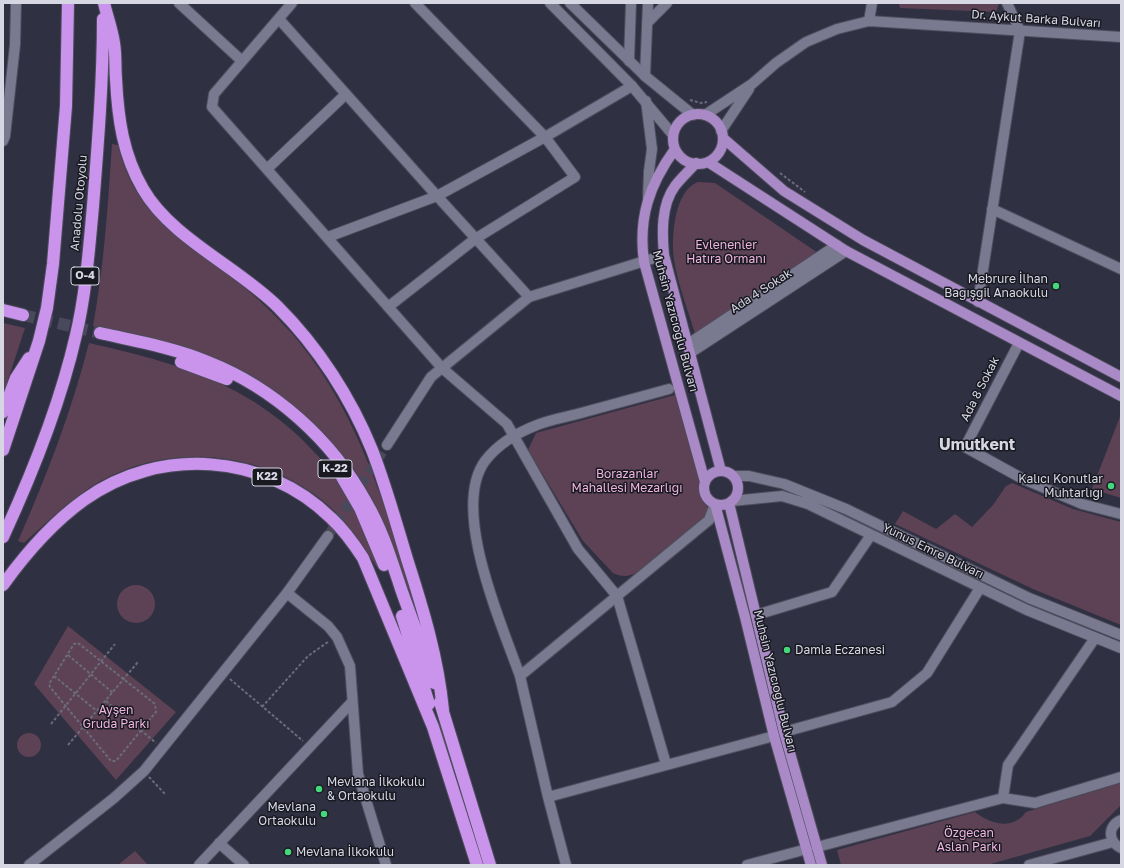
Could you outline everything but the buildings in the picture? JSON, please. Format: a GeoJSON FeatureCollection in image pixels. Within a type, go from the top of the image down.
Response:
{"type":"FeatureCollection","features":[{"type":"Feature","properties":{"kind":"highway","name":"Anadolu Otoyolu"},"geometry":{"type":"LineString","coordinates":[[3,450],[39,341],[47,308],[66,106],[68,3]]}},
{"type":"Feature","properties":{"kind":"highway","name":"Anadolu Otoyolu"},"geometry":{"type":"LineString","coordinates":[[3,537],[24,490],[51,420],[65,378],[76,334],[89,246],[100,121],[103,76],[103,3]]}},
{"type":"Feature","properties":{"kind":"highway"},"geometry":{"type":"LineString","coordinates":[[103,3],[114,43],[122,137],[134,172],[144,192],[170,221],[192,240],[239,274],[277,306],[305,336],[332,374],[355,414],[372,450],[384,484],[425,618],[440,676],[443,710],[490,865]]}},
{"type":"Feature","properties":{"kind":"highway"},"geometry":{"type":"LineString","coordinates":[[3,310],[22,319],[3,318]]}},
{"type":"Feature","properties":{"kind":"highway","name":"K-22"},"geometry":{"type":"LineString","coordinates":[[433,727],[427,693],[377,546],[360,508],[346,483],[321,452],[303,433],[273,408],[225,378],[171,358],[99,337],[168,349],[225,369],[262,390],[279,403],[328,448],[357,485],[377,522],[443,710]]}},
{"type":"Feature","properties":{"kind":"highway"},"geometry":{"type":"LineString","coordinates":[[3,412],[16,378],[39,341]]}},
{"type":"Feature","properties":{"kind":"highway","name":"K22"},"geometry":{"type":"LineString","coordinates":[[3,585],[33,546],[53,525],[85,500],[114,483],[145,471],[183,464],[223,465],[244,469],[267,476],[301,494],[331,517],[351,540],[363,558],[433,727]]}},
{"type":"Feature","properties":{"kind":"highway"},"geometry":{"type":"LineString","coordinates":[[433,727],[477,865]]}},
{"type":"Feature","properties":{"kind":"main road"},"geometry":{"type":"LineString","coordinates":[[1121,377],[863,240],[784,191],[722,134],[716,122],[705,115],[693,115],[681,121],[676,127],[673,135],[675,149],[685,160],[696,163],[708,162],[842,248],[1121,396]]}},
{"type":"Feature","properties":{"kind":"main road"},"geometry":{"type":"LineString","coordinates":[[708,162],[720,151],[722,134]]}},
{"type":"Feature","properties":{"kind":"main road","name":"Muhsin Yazıcıoğlu Bulvarı"},"geometry":{"type":"LineString","coordinates":[[675,149],[660,172],[648,198],[642,222],[642,246],[644,262],[705,482]]}},
{"type":"Feature","properties":{"kind":"main road","name":"Muhsin Yazıcıoğlu Bulvarı"},"geometry":{"type":"LineString","coordinates":[[696,163],[675,186],[667,204],[663,234],[664,255],[721,471]]}},
{"type":"Feature","properties":{"kind":"main road"},"geometry":{"type":"LineString","coordinates":[[730,502],[715,504],[707,497],[704,487],[705,482],[711,474],[721,471],[728,472],[734,476],[738,490],[730,502],[756,615],[779,734],[822,865]]}},
{"type":"Feature","properties":{"kind":"main road","name":"Muhsin Yazıcıoğlu Bulvarı"},"geometry":{"type":"LineString","coordinates":[[715,504],[745,617],[779,734],[811,865]]}},
{"type":"Feature","properties":{"kind":"street"},"geometry":{"type":"LineString","coordinates":[[3,141],[6,136],[15,45],[16,3]]}},
{"type":"Feature","properties":{"kind":"street"},"geometry":{"type":"LineString","coordinates":[[179,3],[242,61]]}},
{"type":"Feature","properties":{"kind":"street"},"geometry":{"type":"LineString","coordinates":[[292,3],[214,94],[212,107],[442,368],[507,424],[578,549],[617,596],[666,764]]}},
{"type":"Feature","properties":{"kind":"street"},"geometry":{"type":"LineString","coordinates":[[388,307],[474,239],[575,178],[545,137],[415,3]]}},
{"type":"Feature","properties":{"kind":"street"},"geometry":{"type":"LineString","coordinates":[[550,3],[646,101],[673,135]]}},
{"type":"Feature","properties":{"kind":"street"},"geometry":{"type":"LineString","coordinates":[[570,3],[645,76],[693,115]]}},
{"type":"Feature","properties":{"kind":"street"},"geometry":{"type":"LineString","coordinates":[[629,61],[631,3]]}},
{"type":"Feature","properties":{"kind":"street"},"geometry":{"type":"LineString","coordinates":[[645,76],[648,3]]}},
{"type":"Feature","properties":{"kind":"street"},"geometry":{"type":"LineString","coordinates":[[647,23],[667,3]]}},
{"type":"Feature","properties":{"kind":"street"},"geometry":{"type":"LineString","coordinates":[[869,21],[872,3]]}},
{"type":"Feature","properties":{"kind":"street"},"geometry":{"type":"LineString","coordinates":[[978,302],[1020,31],[1007,3]]}},
{"type":"Feature","properties":{"kind":"street"},"geometry":{"type":"LineString","coordinates":[[279,19],[474,239],[529,297]]}},
{"type":"Feature","properties":{"kind":"street","name":"Dr. Aykut Barka Bulvarı"},"geometry":{"type":"LineString","coordinates":[[705,115],[752,84],[776,63],[806,42],[837,29],[869,21],[1121,37]]}},
{"type":"Feature","properties":{"kind":"street","name":"Dr. Aykut Barka Bulvarı"},"geometry":{"type":"LineString","coordinates":[[722,134],[752,84]]}},
{"type":"Feature","properties":{"kind":"street"},"geometry":{"type":"LineString","coordinates":[[328,238],[437,196],[545,137],[632,86]]}},
{"type":"Feature","properties":{"kind":"street"},"geometry":{"type":"LineString","coordinates":[[267,169],[346,94]]}},
{"type":"Feature","properties":{"kind":"street"},"geometry":{"type":"LineString","coordinates":[[646,101],[652,149],[649,171],[648,198]]}},
{"type":"Feature","properties":{"kind":"street"},"geometry":{"type":"LineString","coordinates":[[992,209],[1121,269]]}},
{"type":"Feature","properties":{"kind":"street","name":"Ada 4 Sokak"},"geometry":{"type":"LineString","coordinates":[[689,348],[842,248]]}},
{"type":"Feature","properties":{"kind":"street"},"geometry":{"type":"LineString","coordinates":[[387,445],[431,377],[529,297],[664,255]]}},
{"type":"Feature","properties":{"kind":"street","name":"Ada 8 Sokak"},"geometry":{"type":"LineString","coordinates":[[1019,343],[966,447],[1023,479],[1082,504],[1121,514]]}},
{"type":"Feature","properties":{"kind":"street"},"geometry":{"type":"LineString","coordinates":[[566,865],[548,797],[520,676],[484,576],[476,542],[473,516],[478,476],[485,461],[496,450],[514,437],[538,425],[669,389]]}},
{"type":"Feature","properties":{"kind":"street"},"geometry":{"type":"LineString","coordinates":[[734,476],[760,478],[784,484],[846,509],[1029,598],[1121,635]]}},
{"type":"Feature","properties":{"kind":"street","name":"Yunus Emre Bulvarı"},"geometry":{"type":"LineString","coordinates":[[730,502],[782,496],[808,504],[1027,610],[1121,648]]}},
{"type":"Feature","properties":{"kind":"street"},"geometry":{"type":"LineString","coordinates":[[520,676],[709,520],[715,504]]}},
{"type":"Feature","properties":{"kind":"street"},"geometry":{"type":"LineString","coordinates":[[756,615],[832,592],[871,535]]}},
{"type":"Feature","properties":{"kind":"street"},"geometry":{"type":"LineString","coordinates":[[29,865],[114,798],[144,771],[287,593],[328,536]]}},
{"type":"Feature","properties":{"kind":"street"},"geometry":{"type":"LineString","coordinates":[[548,797],[892,702],[928,673],[980,588]]}},
{"type":"Feature","properties":{"kind":"street"},"geometry":{"type":"LineString","coordinates":[[287,593],[328,626],[337,637],[350,666],[358,774],[386,865]]}},
{"type":"Feature","properties":{"kind":"street"},"geometry":{"type":"LineString","coordinates":[[1003,798],[1008,765],[1095,638]]}},
{"type":"Feature","properties":{"kind":"street"},"geometry":{"type":"LineString","coordinates":[[200,865],[352,702]]}},
{"type":"Feature","properties":{"kind":"street"},"geometry":{"type":"LineString","coordinates":[[817,847],[1003,798],[1035,803],[1121,777]]}},
{"type":"Feature","properties":{"kind":"street"},"geometry":{"type":"LineString","coordinates":[[1036,864],[1117,845],[1111,838],[1112,828],[1121,820]]}},
{"type":"Feature","properties":{"kind":"street"},"geometry":{"type":"LineString","coordinates":[[219,843],[244,865]]}},
{"type":"Feature","properties":{"kind":"street"},"geometry":{"type":"LineString","coordinates":[[747,865],[807,849]]}},
{"type":"Feature","properties":{"kind":"path"},"geometry":{"type":"LineString","coordinates":[[262,707],[308,656],[337,637]]}},
{"type":"Feature","properties":{"kind":"path"},"geometry":{"type":"LineString","coordinates":[[78,643],[102,660],[155,704],[156,712],[116,761],[111,761],[50,687],[54,676],[74,644],[78,643]]}},
{"type":"Feature","properties":{"kind":"path"},"geometry":{"type":"LineString","coordinates":[[51,724],[115,644]]}},
{"type":"Feature","properties":{"kind":"path"},"geometry":{"type":"LineString","coordinates":[[67,655],[113,693]]}},
{"type":"Feature","properties":{"kind":"path"},"geometry":{"type":"LineString","coordinates":[[68,745],[138,662]]}},
{"type":"Feature","properties":{"kind":"path"},"geometry":{"type":"LineString","coordinates":[[223,674],[310,748]]}},
{"type":"Feature","properties":{"kind":"path"},"geometry":{"type":"LineString","coordinates":[[54,676],[97,712]]}},
{"type":"Feature","properties":{"kind":"path"},"geometry":{"type":"LineString","coordinates":[[106,701],[162,748]]}},
{"type":"Feature","properties":{"kind":"path"},"geometry":{"type":"LineString","coordinates":[[144,771],[165,794]]}},
{"type":"Feature","properties":{"kind":"green space"},"geometry":{"type":"Polygon","coordinates":[[[899,3],[999,3],[996,12],[900,8],[899,3]]]}},
{"type":"Feature","properties":{"kind":"green space"},"geometry":{"type":"Polygon","coordinates":[[[112,144],[118,145],[125,169],[135,189],[147,207],[177,236],[240,284],[267,308],[299,342],[320,370],[354,431],[368,464],[381,496],[413,597],[410,598],[386,531],[368,492],[354,470],[337,448],[296,408],[250,375],[201,353],[147,338],[93,326],[103,258],[112,144]]]}},
{"type":"Feature","properties":{"kind":"green space","name":"Evlenenler Hatıra Ormanı"},"geometry":{"type":"Polygon","coordinates":[[[698,182],[715,183],[818,253],[695,334],[676,269],[673,239],[679,205],[690,187],[698,182]]]}},
{"type":"Feature","properties":{"kind":"green space"},"geometry":{"type":"Polygon","coordinates":[[[3,323],[25,328],[3,395],[3,323]]]}},
{"type":"Feature","properties":{"kind":"green space"},"geometry":{"type":"Polygon","coordinates":[[[89,343],[153,359],[213,380],[241,394],[268,411],[294,432],[318,456],[342,487],[353,503],[362,521],[381,569],[378,569],[357,537],[340,517],[311,492],[287,478],[261,467],[234,460],[206,457],[178,458],[151,462],[124,470],[99,482],[79,495],[24,543],[18,541],[58,444],[89,343]]]}},
{"type":"Feature","properties":{"kind":"green space","name":"Borazanlar Mahallesi Mezarlığı"},"geometry":{"type":"Polygon","coordinates":[[[675,395],[709,513],[639,572],[633,575],[620,576],[613,573],[583,541],[528,450],[536,433],[675,395]]]}},
{"type":"Feature","properties":{"kind":"green space"},"geometry":{"type":"Polygon","coordinates":[[[1121,414],[1121,498],[1092,489],[1121,414]]]}},
{"type":"Feature","properties":{"kind":"green space"},"geometry":{"type":"Polygon","coordinates":[[[1012,483],[1073,509],[1121,522],[1121,625],[1033,589],[895,524],[903,511],[936,529],[955,514],[972,527],[993,505],[1006,486],[1012,483]]]}},
{"type":"Feature","properties":{"kind":"green space"},"geometry":{"type":"Polygon","coordinates":[[[136,585],[149,591],[155,604],[149,617],[136,623],[123,617],[117,604],[123,591],[136,585]]]}},
{"type":"Feature","properties":{"kind":"green space","name":"Ayşen Gruda Parkı"},"geometry":{"type":"Polygon","coordinates":[[[68,626],[176,712],[116,780],[34,684],[68,626]]]}},
{"type":"Feature","properties":{"kind":"green space"},"geometry":{"type":"Polygon","coordinates":[[[29,733],[38,736],[41,745],[38,754],[29,757],[20,754],[17,745],[20,736],[29,733]]]}},
{"type":"Feature","properties":{"kind":"green space","name":"Özgecan Aslan Parkı"},"geometry":{"type":"Polygon","coordinates":[[[1121,783],[1121,805],[1090,836],[987,865],[841,865],[837,850],[975,812],[988,820],[1001,824],[1008,824],[1020,818],[1026,812],[1121,783]]]}},
{"type":"Feature","properties":{"kind":"green space"},"geometry":{"type":"Polygon","coordinates":[[[135,851],[148,865],[118,865],[135,851]]]}},
{"type":"Feature","properties":{"kind":"tunnel"},"geometry":{"type":"LineString","coordinates":[[23,315],[100,333]]}},
{"type":"Feature","properties":{"kind":"tunnel"},"geometry":{"type":"LineString","coordinates":[[328,536],[387,445]]}},
{"type":"Feature","properties":{"kind":"place","name":"Mebrure İlhan Bağışgil Anaokulu"},"geometry":{"type":"Point","coordinates":[1056,286]}},
{"type":"Feature","properties":{"kind":"place","name":"Kalıcı Konutlar Muhtarlığı"},"geometry":{"type":"Point","coordinates":[1111,486]}},
{"type":"Feature","properties":{"kind":"place","name":"Damla Eczanesi"},"geometry":{"type":"Point","coordinates":[787,650]}},
{"type":"Feature","properties":{"kind":"place","name":"Mevlana İlkokulu & Ortaokulu"},"geometry":{"type":"Point","coordinates":[319,789]}},
{"type":"Feature","properties":{"kind":"place","name":"Mevlana Ortaokulu"},"geometry":{"type":"Point","coordinates":[324,814]}},
{"type":"Feature","properties":{"kind":"place","name":"Mevlana İlkokulu"},"geometry":{"type":"Point","coordinates":[288,852]}},
{"type":"Feature","properties":{"kind":"district","name":"Umutkent"},"geometry":{"type":"Point","coordinates":[977,445]}}]}
